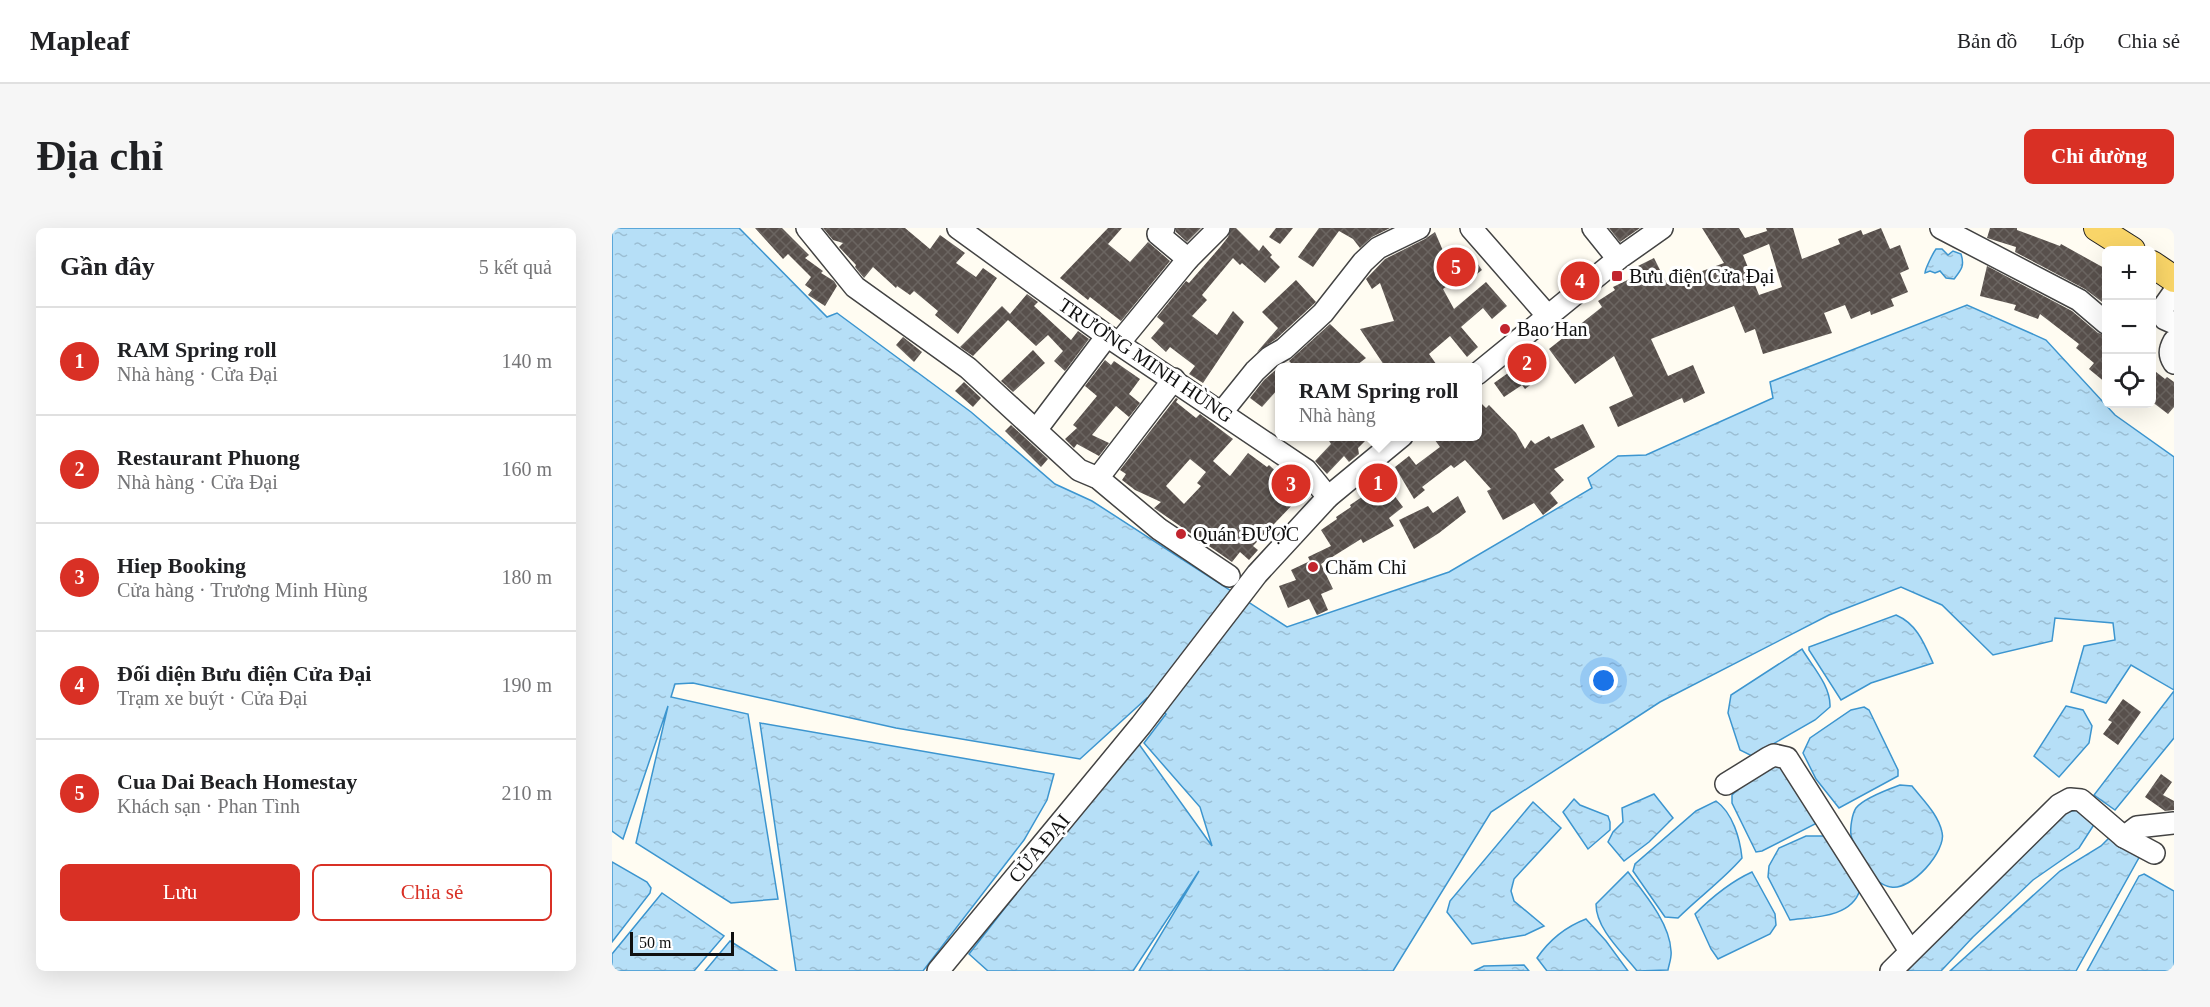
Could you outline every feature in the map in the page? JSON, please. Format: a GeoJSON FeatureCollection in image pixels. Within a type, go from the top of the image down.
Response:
{"type":"FeatureCollection","features":[{"type":"Feature","properties":{"kind":"main road"},"geometry":{"type":"LineString","coordinates":[[2097,228],[2126,246]]}},
{"type":"Feature","properties":{"kind":"main road"},"geometry":{"type":"LineString","coordinates":[[2156,268],[2173,283]]}},
{"type":"Feature","properties":{"kind":"street"},"geometry":{"type":"LineString","coordinates":[[807,228],[855,287],[968,368],[1079,470],[1098,478],[1159,529],[1229,576]]}},
{"type":"Feature","properties":{"kind":"street","name":"TRƯƠNG MINH HÙNG"},"geometry":{"type":"LineString","coordinates":[[958,228],[1113,339],[1306,470],[1328,497]]}},
{"type":"Feature","properties":{"kind":"street"},"geometry":{"type":"LineString","coordinates":[[1164,228],[1158,234],[1188,259]]}},
{"type":"Feature","properties":{"kind":"street"},"geometry":{"type":"LineString","coordinates":[[1036,430],[1113,339],[1219,228]]}},
{"type":"Feature","properties":{"kind":"street"},"geometry":{"type":"LineString","coordinates":[[1222,412],[1255,371],[1270,357],[1284,349],[1323,313],[1363,262],[1378,248],[1419,228]]}},
{"type":"Feature","properties":{"kind":"street"},"geometry":{"type":"LineString","coordinates":[[1471,228],[1547,315]]}},
{"type":"Feature","properties":{"kind":"street"},"geometry":{"type":"LineString","coordinates":[[1593,228],[1618,259]]}},
{"type":"Feature","properties":{"kind":"street"},"geometry":{"type":"LineString","coordinates":[[1482,370],[1618,259],[1662,228]]}},
{"type":"Feature","properties":{"kind":"street"},"geometry":{"type":"LineString","coordinates":[[1941,228],[2079,300],[2102,320]]}},
{"type":"Feature","properties":{"kind":"street"},"geometry":{"type":"LineString","coordinates":[[2156,300],[2173,283]]}},
{"type":"Feature","properties":{"kind":"street"},"geometry":{"type":"LineString","coordinates":[[2173,283],[2162,309],[2165,319],[2174,323]]}},
{"type":"Feature","properties":{"kind":"street"},"geometry":{"type":"LineString","coordinates":[[2174,341],[2169,355],[2174,363]]}},
{"type":"Feature","properties":{"kind":"street"},"geometry":{"type":"LineString","coordinates":[[1098,478],[1174,379]]}},
{"type":"Feature","properties":{"kind":"street"},"geometry":{"type":"LineString","coordinates":[[1328,497],[1396,441]]}},
{"type":"Feature","properties":{"kind":"street","name":"CỬA ĐẠI"},"geometry":{"type":"LineString","coordinates":[[938,971],[1141,725],[1254,579],[1328,497]]}},
{"type":"Feature","properties":{"kind":"street"},"geometry":{"type":"LineString","coordinates":[[1726,784],[1774,755],[1787,758],[1910,951]]}},
{"type":"Feature","properties":{"kind":"street"},"geometry":{"type":"LineString","coordinates":[[1890,971],[2059,805],[2070,799],[2081,800],[2124,837],[2154,853]]}},
{"type":"Feature","properties":{"kind":"street"},"geometry":{"type":"LineString","coordinates":[[2124,837],[2137,827],[2174,823]]}},
{"type":"Feature","properties":{"kind":"water"},"geometry":{"type":"Polygon","coordinates":[[[612,228],[739,228],[827,317],[837,313],[971,412],[1055,484],[1092,501],[1287,627],[1449,572],[1592,488],[1588,478],[1618,456],[1646,455],[1773,398],[1770,382],[1967,305],[2046,340],[2102,401],[2102,408],[2109,408],[2174,457],[2174,690],[2131,665],[2106,703],[2071,692],[2084,646],[2115,640],[2113,623],[2055,618],[2052,641],[1993,655],[1942,605],[1901,587],[1829,615],[1660,702],[1491,812],[1393,971],[1139,971],[1199,871],[1133,971],[988,971],[969,954],[1136,740],[1212,846],[1200,807],[1144,743],[1166,714],[1147,698],[1080,759],[896,728],[693,683],[675,684],[671,697],[748,714],[778,899],[731,903],[636,843],[668,706],[623,839],[612,831],[612,228]]]}},
{"type":"Feature","properties":{"kind":"water"},"geometry":{"type":"Polygon","coordinates":[[[1936,249],[1942,249],[1948,255],[1953,251],[1961,254],[1962,268],[1954,279],[1946,278],[1940,271],[1925,273],[1936,249]]]}},
{"type":"Feature","properties":{"kind":"water"},"geometry":{"type":"Polygon","coordinates":[[[1896,615],[1915,629],[1933,663],[1871,683],[1841,700],[1809,647],[1896,615]]]}},
{"type":"Feature","properties":{"kind":"water"},"geometry":{"type":"Polygon","coordinates":[[[1802,649],[1824,684],[1830,707],[1815,720],[1752,756],[1740,750],[1728,713],[1731,695],[1802,649]]]}},
{"type":"Feature","properties":{"kind":"water"},"geometry":{"type":"Polygon","coordinates":[[[2174,691],[2174,738],[2115,810],[2094,795],[2174,691]]]}},
{"type":"Feature","properties":{"kind":"water"},"geometry":{"type":"Polygon","coordinates":[[[2066,706],[2083,710],[2092,726],[2089,743],[2059,777],[2034,756],[2066,706]]]}},
{"type":"Feature","properties":{"kind":"water"},"geometry":{"type":"Polygon","coordinates":[[[1864,707],[1869,710],[1898,770],[1898,776],[1839,808],[1816,779],[1803,753],[1810,738],[1851,710],[1864,707]]]}},
{"type":"Feature","properties":{"kind":"water"},"geometry":{"type":"Polygon","coordinates":[[[760,723],[1054,774],[1047,800],[1024,840],[923,971],[796,971],[760,723]]]}},
{"type":"Feature","properties":{"kind":"water"},"geometry":{"type":"Polygon","coordinates":[[[1776,763],[1785,768],[1817,823],[1756,852],[1732,803],[1732,795],[1744,784],[1776,763]]]}},
{"type":"Feature","properties":{"kind":"water"},"geometry":{"type":"Polygon","coordinates":[[[1900,785],[1912,786],[1930,808],[1940,825],[1942,840],[1939,849],[1926,868],[1908,883],[1899,887],[1891,887],[1876,880],[1869,871],[1852,838],[1851,825],[1852,817],[1859,805],[1900,785]]]}},
{"type":"Feature","properties":{"kind":"water"},"geometry":{"type":"Polygon","coordinates":[[[1654,794],[1673,818],[1649,842],[1624,861],[1608,842],[1613,832],[1623,822],[1622,808],[1654,794]]]}},
{"type":"Feature","properties":{"kind":"water"},"geometry":{"type":"Polygon","coordinates":[[[1574,799],[1580,805],[1608,816],[1610,822],[1610,830],[1588,849],[1563,812],[1574,799]]]}},
{"type":"Feature","properties":{"kind":"water"},"geometry":{"type":"Polygon","coordinates":[[[1716,801],[1731,819],[1742,858],[1678,918],[1665,917],[1633,871],[1635,864],[1696,811],[1716,801]]]}},
{"type":"Feature","properties":{"kind":"water"},"geometry":{"type":"Polygon","coordinates":[[[1533,802],[1561,828],[1514,879],[1511,891],[1514,901],[1544,926],[1525,935],[1472,944],[1447,912],[1450,901],[1533,802]]]}},
{"type":"Feature","properties":{"kind":"water"},"geometry":{"type":"Polygon","coordinates":[[[2081,809],[2095,823],[2079,848],[2033,880],[1941,971],[1902,971],[1983,891],[2033,846],[2063,813],[2081,809]]]}},
{"type":"Feature","properties":{"kind":"water"},"geometry":{"type":"Polygon","coordinates":[[[1806,836],[1824,836],[1837,847],[1860,890],[1849,906],[1840,911],[1820,917],[1790,920],[1768,877],[1769,866],[1779,848],[1806,836]]]}},
{"type":"Feature","properties":{"kind":"water"},"geometry":{"type":"Polygon","coordinates":[[[2111,836],[2141,854],[2076,971],[1950,971],[2060,871],[2101,846],[2111,836]]]}},
{"type":"Feature","properties":{"kind":"water"},"geometry":{"type":"Polygon","coordinates":[[[612,862],[647,882],[651,888],[650,893],[612,942],[612,862]]]}},
{"type":"Feature","properties":{"kind":"water"},"geometry":{"type":"Polygon","coordinates":[[[1628,872],[1655,909],[1666,930],[1671,953],[1668,970],[1637,971],[1611,940],[1600,922],[1596,904],[1628,872]]]}},
{"type":"Feature","properties":{"kind":"water"},"geometry":{"type":"Polygon","coordinates":[[[1752,872],[1775,914],[1776,925],[1770,934],[1718,959],[1695,914],[1722,890],[1752,872]]]}},
{"type":"Feature","properties":{"kind":"water"},"geometry":{"type":"Polygon","coordinates":[[[2144,874],[2174,891],[2174,971],[2087,971],[2139,876],[2144,874]]]}},
{"type":"Feature","properties":{"kind":"water"},"geometry":{"type":"Polygon","coordinates":[[[662,893],[724,936],[694,971],[612,971],[612,954],[662,893]]]}},
{"type":"Feature","properties":{"kind":"water"},"geometry":{"type":"Polygon","coordinates":[[[1586,919],[1628,971],[1547,971],[1537,958],[1542,951],[1558,934],[1586,919]]]}},
{"type":"Feature","properties":{"kind":"water"},"geometry":{"type":"Polygon","coordinates":[[[730,941],[777,971],[705,971],[730,941]]]}},
{"type":"Feature","properties":{"kind":"water"},"geometry":{"type":"Polygon","coordinates":[[[1524,965],[1529,971],[1474,971],[1484,966],[1524,965]]]}},
{"type":"Feature","properties":{"kind":"building"},"geometry":{"type":"Polygon","coordinates":[[[755,228],[782,228],[809,255],[805,258],[823,271],[821,273],[834,281],[837,286],[825,306],[808,295],[812,290],[805,285],[811,277],[788,254],[783,259],[755,228]]]}},
{"type":"Feature","properties":{"kind":"building"},"geometry":{"type":"Polygon","coordinates":[[[823,228],[905,228],[930,249],[940,235],[965,253],[956,263],[976,277],[983,268],[997,278],[958,334],[935,315],[938,311],[914,291],[910,295],[897,286],[896,288],[873,267],[864,278],[855,267],[856,265],[839,247],[843,243],[833,240],[823,228]]]}},
{"type":"Feature","properties":{"kind":"building"},"geometry":{"type":"Polygon","coordinates":[[[1108,228],[1122,228],[1108,244],[1130,262],[1148,242],[1170,261],[1121,321],[1090,297],[1088,300],[1060,278],[1108,228]]]}},
{"type":"Feature","properties":{"kind":"building"},"geometry":{"type":"Polygon","coordinates":[[[1176,228],[1201,228],[1187,242],[1176,232],[1176,228]]]}},
{"type":"Feature","properties":{"kind":"building"},"geometry":{"type":"Polygon","coordinates":[[[1231,228],[1236,228],[1259,251],[1263,245],[1280,267],[1265,283],[1233,258],[1202,295],[1207,300],[1192,316],[1217,335],[1233,311],[1244,322],[1203,383],[1189,374],[1195,366],[1170,347],[1166,352],[1151,338],[1164,323],[1157,317],[1186,281],[1189,283],[1221,246],[1231,228]]]}},
{"type":"Feature","properties":{"kind":"building"},"geometry":{"type":"Polygon","coordinates":[[[1276,228],[1293,228],[1280,244],[1269,237],[1276,228]]]}},
{"type":"Feature","properties":{"kind":"building"},"geometry":{"type":"Polygon","coordinates":[[[1319,228],[1390,228],[1372,237],[1360,248],[1353,239],[1339,231],[1313,267],[1298,257],[1319,228]]]}},
{"type":"Feature","properties":{"kind":"building"},"geometry":{"type":"Polygon","coordinates":[[[1609,228],[1640,228],[1620,242],[1609,228]]]}},
{"type":"Feature","properties":{"kind":"building"},"geometry":{"type":"Polygon","coordinates":[[[1702,228],[1739,228],[1745,238],[1767,231],[1766,228],[1793,228],[1802,259],[1840,244],[1838,239],[1861,230],[1863,235],[1881,228],[1890,249],[1900,245],[1909,269],[1900,273],[1908,292],[1891,299],[1894,306],[1871,315],[1870,311],[1851,319],[1845,305],[1824,313],[1832,333],[1763,354],[1755,329],[1745,333],[1734,306],[1651,339],[1668,376],[1693,365],[1705,393],[1684,403],[1682,398],[1618,427],[1609,407],[1633,396],[1614,356],[1575,384],[1549,349],[1602,307],[1598,301],[1615,290],[1613,287],[1642,273],[1638,266],[1654,258],[1667,284],[1724,263],[1702,228]],[[1769,244],[1743,255],[1759,295],[1782,287],[1769,244]]]}},
{"type":"Feature","properties":{"kind":"building"},"geometry":{"type":"Polygon","coordinates":[[[1990,228],[2017,228],[2017,230],[2060,246],[2061,244],[2102,267],[2102,302],[2085,289],[2015,252],[2016,247],[1987,238],[1990,228]]]}},
{"type":"Feature","properties":{"kind":"building"},"geometry":{"type":"Polygon","coordinates":[[[1435,232],[1447,260],[1455,254],[1458,258],[1468,250],[1482,270],[1472,278],[1467,271],[1443,289],[1454,309],[1486,282],[1507,306],[1492,319],[1483,308],[1461,327],[1478,347],[1467,357],[1450,336],[1429,354],[1435,363],[1383,363],[1360,329],[1394,321],[1380,283],[1372,289],[1366,279],[1385,259],[1435,232]]]}},
{"type":"Feature","properties":{"kind":"building"},"geometry":{"type":"Polygon","coordinates":[[[1987,266],[2072,311],[2102,334],[2102,380],[2089,369],[2094,363],[2076,348],[2079,344],[2040,314],[2038,319],[2014,310],[2016,305],[1980,296],[1987,266]]]}},
{"type":"Feature","properties":{"kind":"building"},"geometry":{"type":"Polygon","coordinates":[[[1296,280],[1316,302],[1276,339],[1257,352],[1278,328],[1262,312],[1296,280]]]}},
{"type":"Feature","properties":{"kind":"building"},"geometry":{"type":"Polygon","coordinates":[[[1027,294],[1038,302],[1034,306],[1071,340],[1078,331],[1089,339],[1065,371],[1054,361],[1063,351],[1048,335],[1036,346],[1008,320],[973,356],[960,347],[1002,306],[1010,314],[1027,294]]]}},
{"type":"Feature","properties":{"kind":"building"},"geometry":{"type":"Polygon","coordinates":[[[1330,324],[1366,358],[1360,363],[1291,363],[1289,361],[1330,324]]]}},
{"type":"Feature","properties":{"kind":"building"},"geometry":{"type":"Polygon","coordinates":[[[903,337],[922,352],[914,362],[896,345],[903,337]]]}},
{"type":"Feature","properties":{"kind":"building"},"geometry":{"type":"Polygon","coordinates":[[[1033,350],[1045,363],[1013,392],[1001,381],[1033,350]]]}},
{"type":"Feature","properties":{"kind":"building"},"geometry":{"type":"Polygon","coordinates":[[[1529,358],[1542,376],[1525,389],[1522,385],[1504,397],[1494,383],[1529,358]]]}},
{"type":"Feature","properties":{"kind":"building"},"geometry":{"type":"Polygon","coordinates":[[[1105,360],[1111,365],[1114,361],[1140,379],[1129,394],[1140,403],[1129,417],[1116,406],[1092,435],[1109,443],[1099,456],[1077,444],[1074,448],[1065,439],[1077,428],[1073,425],[1097,396],[1085,386],[1105,360]]]}},
{"type":"Feature","properties":{"kind":"building"},"geometry":{"type":"Polygon","coordinates":[[[1275,370],[1275,392],[1262,407],[1250,398],[1275,370]]]}},
{"type":"Feature","properties":{"kind":"building"},"geometry":{"type":"Polygon","coordinates":[[[2156,372],[2174,382],[2174,407],[2168,414],[2156,405],[2156,372]]]}},
{"type":"Feature","properties":{"kind":"building"},"geometry":{"type":"Polygon","coordinates":[[[964,382],[981,398],[973,407],[955,391],[964,382]]]}},
{"type":"Feature","properties":{"kind":"building"},"geometry":{"type":"Polygon","coordinates":[[[1176,398],[1178,399],[1176,402],[1196,418],[1200,414],[1233,439],[1213,461],[1230,476],[1248,453],[1267,467],[1269,465],[1286,480],[1290,475],[1299,482],[1290,494],[1296,501],[1253,546],[1258,550],[1249,560],[1240,552],[1232,562],[1154,508],[1161,502],[1135,490],[1122,480],[1126,474],[1120,470],[1176,398]],[[1190,459],[1166,486],[1184,504],[1201,486],[1197,483],[1206,472],[1190,459]]]}},
{"type":"Feature","properties":{"kind":"building"},"geometry":{"type":"Polygon","coordinates":[[[1482,404],[1486,408],[1489,405],[1516,433],[1525,449],[1531,440],[1535,444],[1549,436],[1551,439],[1583,424],[1595,447],[1554,469],[1564,480],[1550,493],[1558,503],[1543,515],[1534,503],[1503,520],[1487,491],[1491,489],[1465,460],[1454,468],[1451,465],[1422,487],[1425,490],[1414,499],[1395,467],[1409,456],[1416,465],[1440,447],[1436,441],[1482,441],[1482,404]]]}},
{"type":"Feature","properties":{"kind":"building"},"geometry":{"type":"Polygon","coordinates":[[[1011,425],[1048,459],[1041,467],[1005,431],[1011,425]]]}},
{"type":"Feature","properties":{"kind":"building"},"geometry":{"type":"Polygon","coordinates":[[[1329,441],[1365,441],[1358,448],[1359,454],[1349,462],[1344,456],[1327,474],[1315,461],[1331,444],[1329,441]]]}},
{"type":"Feature","properties":{"kind":"building"},"geometry":{"type":"Polygon","coordinates":[[[1378,474],[1403,507],[1389,518],[1394,526],[1363,543],[1361,539],[1321,564],[1333,589],[1321,594],[1328,610],[1317,615],[1309,599],[1288,608],[1279,586],[1296,580],[1291,570],[1310,561],[1308,557],[1331,546],[1321,530],[1351,507],[1350,505],[1374,489],[1368,482],[1378,474]]]}},
{"type":"Feature","properties":{"kind":"building"},"geometry":{"type":"Polygon","coordinates":[[[1458,496],[1466,512],[1414,549],[1399,520],[1428,506],[1433,513],[1458,496]]]}},
{"type":"Feature","properties":{"kind":"building"},"geometry":{"type":"Polygon","coordinates":[[[2123,699],[2141,712],[2118,745],[2103,734],[2112,722],[2108,720],[2123,699]]]}},
{"type":"Feature","properties":{"kind":"building"},"geometry":{"type":"Polygon","coordinates":[[[2161,774],[2172,782],[2163,795],[2174,801],[2174,810],[2165,811],[2145,797],[2161,774]]]}},
{"type":"Feature","properties":{"kind":"place","name":"Cua Dai Beach Homestay"},"geometry":{"type":"Point","coordinates":[1456,267]}},
{"type":"Feature","properties":{"kind":"place","name":"Bưu điện Cửa Đại"},"geometry":{"type":"Point","coordinates":[1617,276]}},
{"type":"Feature","properties":{"kind":"place","name":"Đối diện Bưu điện Cửa Đại"},"geometry":{"type":"Point","coordinates":[1580,281]}},
{"type":"Feature","properties":{"kind":"place","name":"Bao Han"},"geometry":{"type":"Point","coordinates":[1505,329]}},
{"type":"Feature","properties":{"kind":"place","name":"Restaurant Phuong"},"geometry":{"type":"Point","coordinates":[1527,363]}},
{"type":"Feature","properties":{"kind":"place","name":"RAM Spring roll"},"geometry":{"type":"Point","coordinates":[1378,483]}},
{"type":"Feature","properties":{"kind":"place","name":"Hiep Booking"},"geometry":{"type":"Point","coordinates":[1291,484]}},
{"type":"Feature","properties":{"kind":"place","name":"Quán ĐƯỢC"},"geometry":{"type":"Point","coordinates":[1181,534]}},
{"type":"Feature","properties":{"kind":"place","name":"Chăm Chỉ"},"geometry":{"type":"Point","coordinates":[1313,567]}}]}
